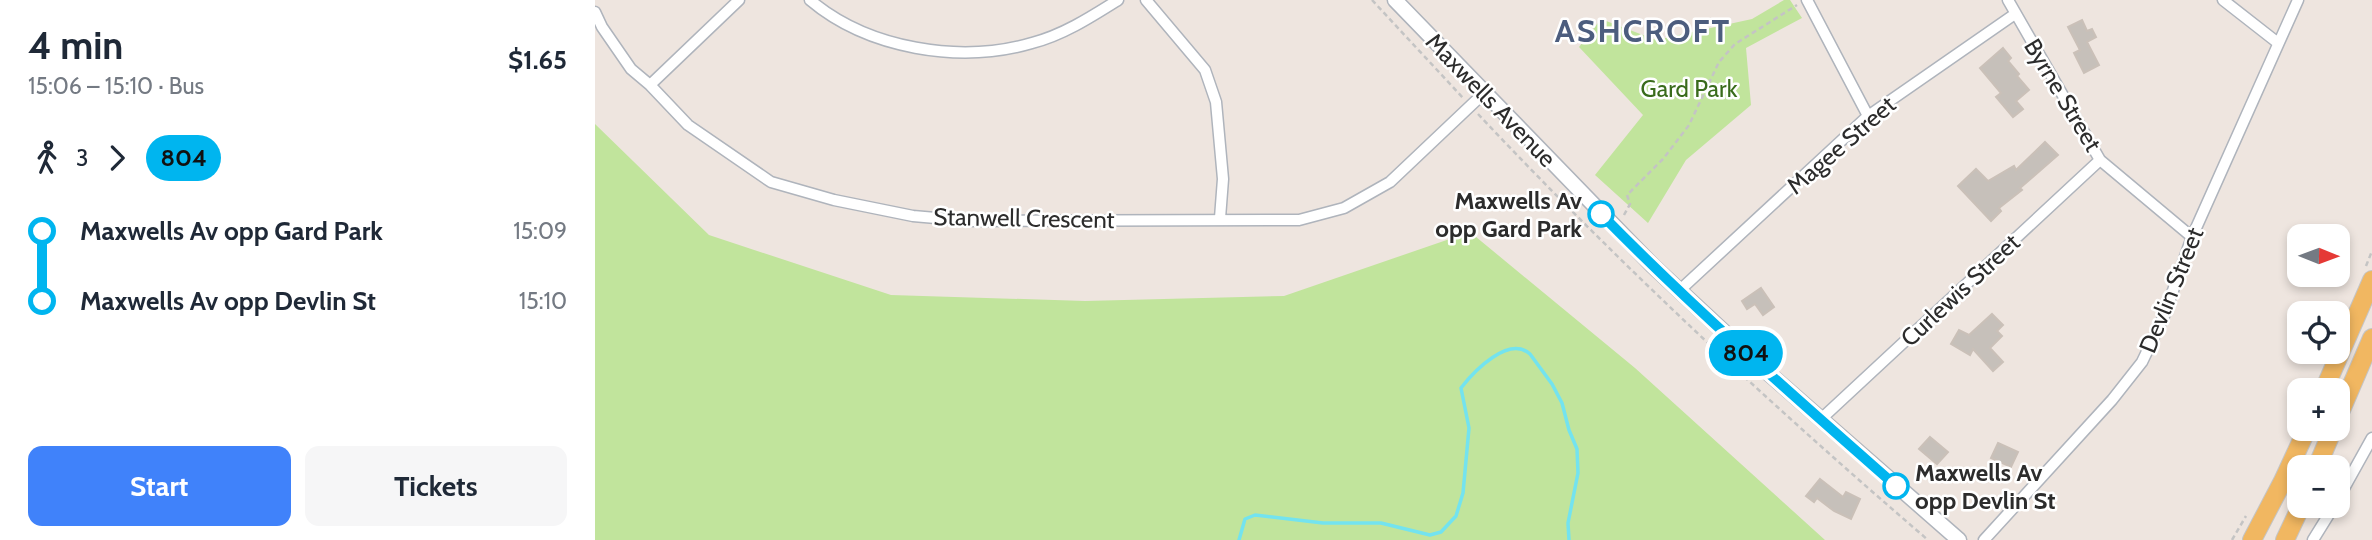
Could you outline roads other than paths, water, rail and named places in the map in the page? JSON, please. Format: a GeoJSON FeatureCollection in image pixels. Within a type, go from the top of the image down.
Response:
{"type":"FeatureCollection","features":[{"type":"Feature","properties":{"kind":"main road"},"geometry":{"type":"LineString","coordinates":[[2329,378],[2372,280]]}},
{"type":"Feature","properties":{"kind":"main road"},"geometry":{"type":"LineString","coordinates":[[2350,390],[2372,338]]}},
{"type":"Feature","properties":{"kind":"main road"},"geometry":{"type":"LineString","coordinates":[[2252,540],[2301,441]]}},
{"type":"Feature","properties":{"kind":"main road"},"geometry":{"type":"LineString","coordinates":[[2285,540],[2295,518]]}},
{"type":"Feature","properties":{"kind":"street"},"geometry":{"type":"LineString","coordinates":[[650,85],[739,0]]}},
{"type":"Feature","properties":{"kind":"street"},"geometry":{"type":"LineString","coordinates":[[810,0],[827,14],[861,31],[913,47],[976,53],[1033,43],[1081,23],[1118,0]]}},
{"type":"Feature","properties":{"kind":"street"},"geometry":{"type":"LineString","coordinates":[[1146,0],[1205,70],[1216,102],[1223,179],[1220,218]]}},
{"type":"Feature","properties":{"kind":"street","name":"Maxwells Avenue"},"geometry":{"type":"LineString","coordinates":[[1395,0],[1612,225],[1820,420],[1959,540]]}},
{"type":"Feature","properties":{"kind":"street"},"geometry":{"type":"LineString","coordinates":[[1806,0],[1868,116]]}},
{"type":"Feature","properties":{"kind":"street","name":"Byrne Street"},"geometry":{"type":"LineString","coordinates":[[2008,0],[2101,160],[2192,237]]}},
{"type":"Feature","properties":{"kind":"street"},"geometry":{"type":"LineString","coordinates":[[2223,0],[2279,43]]}},
{"type":"Feature","properties":{"kind":"street","name":"Devlin Street"},"geometry":{"type":"LineString","coordinates":[[1983,540],[2112,400],[2142,362],[2164,316],[2192,237],[2298,0]]}},
{"type":"Feature","properties":{"kind":"street","name":"Stanwell Crescent"},"geometry":{"type":"LineString","coordinates":[[595,12],[631,69],[688,125],[771,182],[834,200],[913,216],[970,221],[1220,218],[1299,220],[1344,208],[1390,182],[1484,93]]}},
{"type":"Feature","properties":{"kind":"street","name":"Magee Street"},"geometry":{"type":"LineString","coordinates":[[1680,290],[1868,116],[2015,14]]}},
{"type":"Feature","properties":{"kind":"street","name":"Curlewis Street"},"geometry":{"type":"LineString","coordinates":[[1820,420],[2101,160]]}},
{"type":"Feature","properties":{"kind":"street"},"geometry":{"type":"LineString","coordinates":[[2350,477],[2372,438]]}},
{"type":"Feature","properties":{"kind":"street"},"geometry":{"type":"LineString","coordinates":[[2313,540],[2327,518]]}},
{"type":"Feature","properties":{"kind":"waterway"},"geometry":{"type":"LineString","coordinates":[[1239,540],[1245,519],[1255,515],[1323,523],[1381,523],[1430,535],[1441,532],[1456,516],[1463,493],[1469,428],[1461,388],[1483,365],[1502,352],[1512,349],[1522,349],[1530,354],[1552,384],[1562,403],[1577,449],[1578,473],[1568,523],[1569,540]]}},
{"type":"Feature","properties":{"kind":"place","name":"Maxwells Av opp Gard Park"},"geometry":{"type":"Point","coordinates":[1601,214]}},
{"type":"Feature","properties":{"kind":"place","name":"Maxwells Av opp Devlin St"},"geometry":{"type":"Point","coordinates":[1896,486]}},
{"type":"Feature","properties":{"kind":"district","name":"ASHCROFT"},"geometry":{"type":"Point","coordinates":[1643,30]}},
{"type":"Feature","properties":{"kind":"park label","name":"Gard Park"},"geometry":{"type":"Point","coordinates":[1689,88]}}]}
